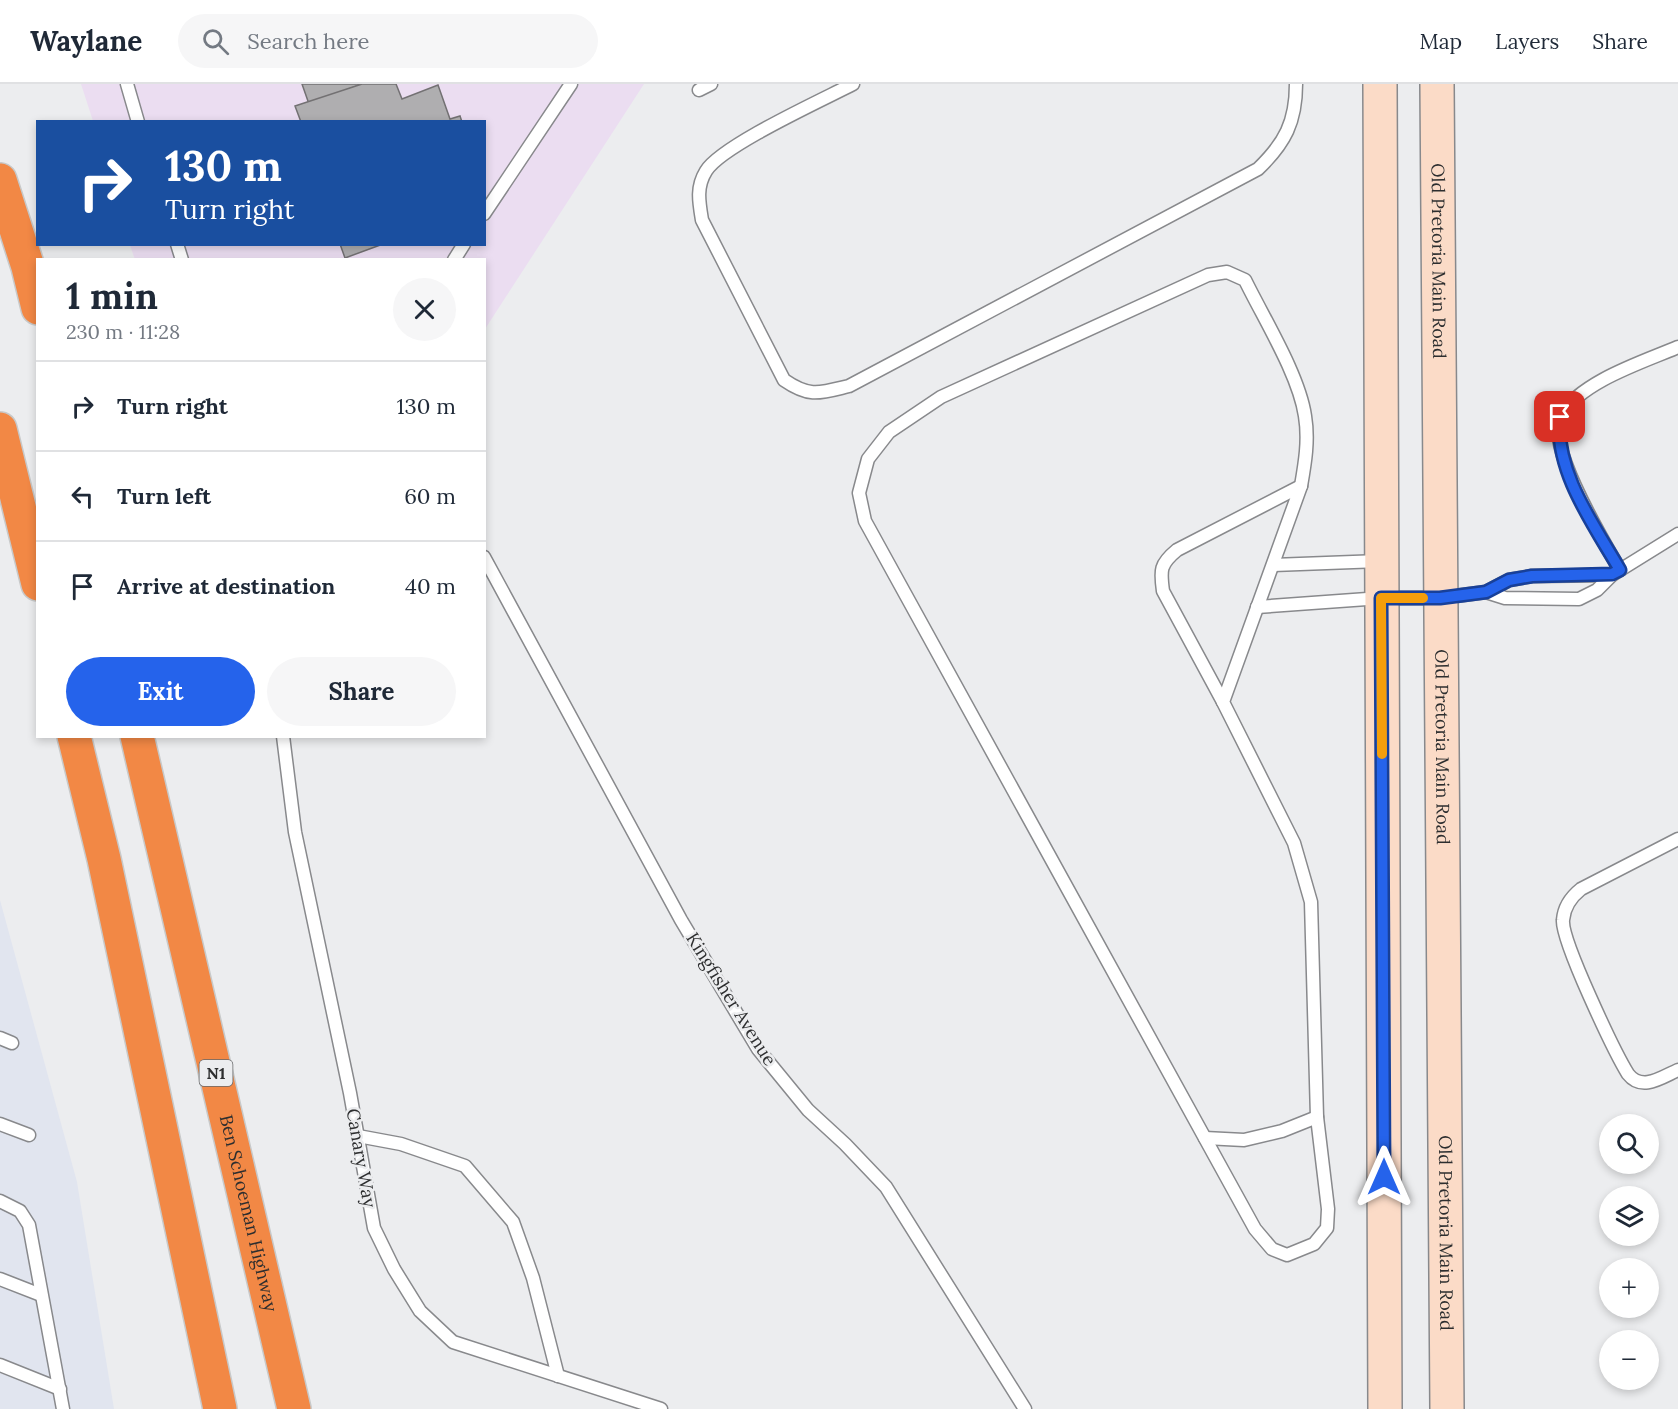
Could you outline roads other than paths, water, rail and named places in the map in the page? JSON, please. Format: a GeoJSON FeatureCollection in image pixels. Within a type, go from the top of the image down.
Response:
{"type":"FeatureCollection","features":[{"type":"Feature","properties":{"kind":"highway"},"geometry":{"type":"LineString","coordinates":[[0,180],[36,300]]}},
{"type":"Feature","properties":{"kind":"highway"},"geometry":{"type":"LineString","coordinates":[[0,429],[36,576]]}},
{"type":"Feature","properties":{"kind":"highway"},"geometry":{"type":"LineString","coordinates":[[74,738],[109,882],[220,1409]]}},
{"type":"Feature","properties":{"kind":"highway","name":"Ben Schoeman Highway"},"geometry":{"type":"LineString","coordinates":[[137,738],[294,1409]]}},
{"type":"Feature","properties":{"kind":"main road"},"geometry":{"type":"LineString","coordinates":[[1380,84],[1385,1409]]}},
{"type":"Feature","properties":{"kind":"main road","name":"Old Pretoria Main Road"},"geometry":{"type":"LineString","coordinates":[[1437,84],[1447,1409]]}},
{"type":"Feature","properties":{"kind":"lane"},"geometry":{"type":"LineString","coordinates":[[127,84],[137,120]]}},
{"type":"Feature","properties":{"kind":"lane"},"geometry":{"type":"LineString","coordinates":[[486,211],[571,84]]}},
{"type":"Feature","properties":{"kind":"lane"},"geometry":{"type":"LineString","coordinates":[[699,90],[711,84]]}},
{"type":"Feature","properties":{"kind":"lane"},"geometry":{"type":"LineString","coordinates":[[853,84],[724,153],[706,170],[698,192],[702,220],[784,380],[801,391],[822,393],[849,386],[1258,169],[1279,148],[1287,131],[1296,97],[1296,84]]}},
{"type":"Feature","properties":{"kind":"lane"},"geometry":{"type":"LineString","coordinates":[[1223,702],[1301,486],[1307,449],[1306,426],[1294,380],[1245,280],[1227,272],[1208,275],[941,397],[889,432],[868,459],[859,493],[865,521],[1255,1229],[1272,1249],[1287,1255],[1314,1244],[1327,1228],[1328,1209],[1317,1117],[1311,902],[1294,843],[1223,702],[1163,591],[1161,573],[1165,560],[1177,550],[1301,486]]}},
{"type":"Feature","properties":{"kind":"lane"},"geometry":{"type":"LineString","coordinates":[[1616,572],[1582,504],[1567,467],[1558,434],[1560,417],[1572,402],[1594,386],[1678,347]]}},
{"type":"Feature","properties":{"kind":"lane"},"geometry":{"type":"LineString","coordinates":[[1486,592],[1505,598],[1579,599],[1597,590],[1616,572],[1678,534]]}},
{"type":"Feature","properties":{"kind":"lane","name":"Kingfisher Avenue"},"geometry":{"type":"LineString","coordinates":[[486,561],[681,920],[758,1049],[808,1110],[886,1187],[1025,1409]]}},
{"type":"Feature","properties":{"kind":"lane"},"geometry":{"type":"LineString","coordinates":[[1273,565],[1381,561]]}},
{"type":"Feature","properties":{"kind":"lane"},"geometry":{"type":"LineString","coordinates":[[1257,607],[1381,598],[1440,598],[1486,592],[1509,580],[1532,576],[1616,572]]}},
{"type":"Feature","properties":{"kind":"lane","name":"Canary Way"},"geometry":{"type":"LineString","coordinates":[[283,738],[295,832],[374,1228],[420,1311],[453,1342],[661,1409]]}},
{"type":"Feature","properties":{"kind":"lane"},"geometry":{"type":"LineString","coordinates":[[1678,839],[1581,889],[1572,896],[1563,919],[1568,945],[1628,1074],[1636,1081],[1644,1083],[1678,1070]]}},
{"type":"Feature","properties":{"kind":"lane"},"geometry":{"type":"LineString","coordinates":[[1205,1138],[1244,1140],[1282,1131],[1317,1117]]}},
{"type":"Feature","properties":{"kind":"lane"},"geometry":{"type":"LineString","coordinates":[[0,1124],[29,1135]]}},
{"type":"Feature","properties":{"kind":"lane"},"geometry":{"type":"LineString","coordinates":[[357,1136],[400,1144],[465,1166],[513,1222],[533,1278],[558,1376]]}},
{"type":"Feature","properties":{"kind":"lane"},"geometry":{"type":"LineString","coordinates":[[0,1201],[25,1217],[63,1409]]}},
{"type":"Feature","properties":{"kind":"lane"},"geometry":{"type":"LineString","coordinates":[[0,1279],[42,1295]]}},
{"type":"Feature","properties":{"kind":"lane"},"geometry":{"type":"LineString","coordinates":[[0,1365],[60,1389]]}}]}
